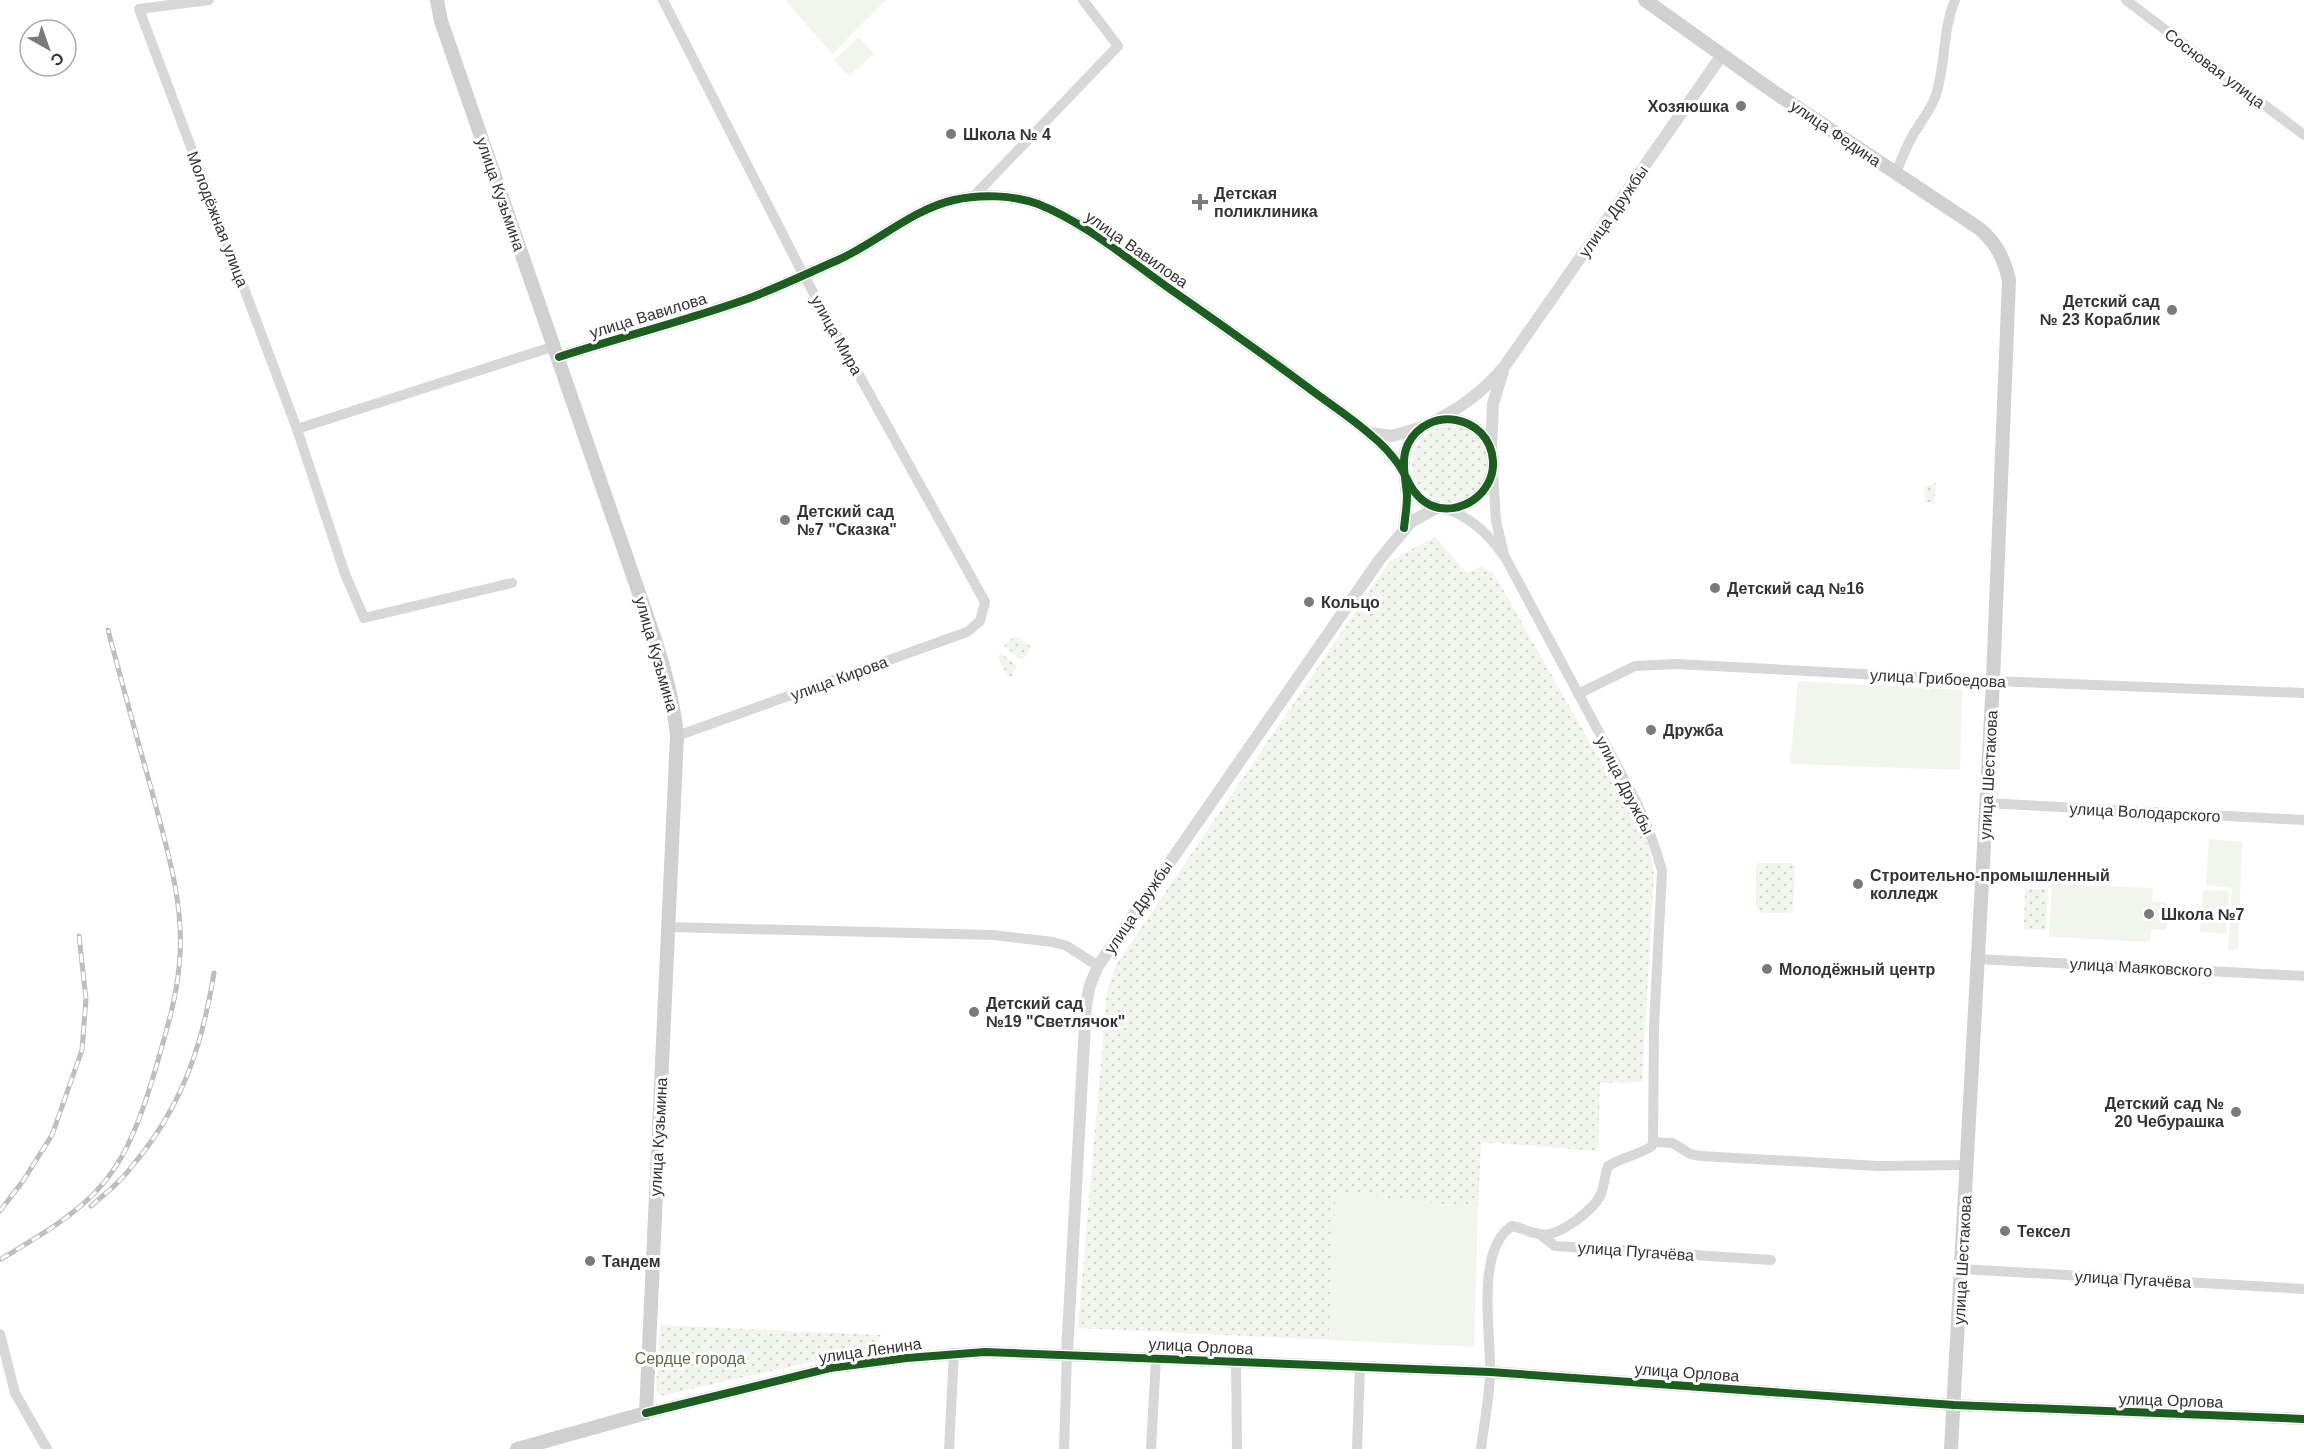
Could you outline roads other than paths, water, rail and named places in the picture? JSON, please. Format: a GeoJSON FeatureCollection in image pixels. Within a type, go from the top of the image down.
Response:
{"type":"FeatureCollection","features":[{"type":"Feature","properties":{"kind":"main road","name":"улица Кузьмина"},"geometry":{"type":"LineString","coordinates":[[437,0],[441,21],[663,663],[675,712],[677,736],[646,1413]]}},
{"type":"Feature","properties":{"kind":"main road","name":"улица Федина"},"geometry":{"type":"LineString","coordinates":[[1645,0],[1722,55],[1980,229],[1990,238],[2004,259],[2009,280]]}},
{"type":"Feature","properties":{"kind":"main road","name":"улица Шестакова"},"geometry":{"type":"LineString","coordinates":[[1951,1449],[1993,681],[2009,280]]}},
{"type":"Feature","properties":{"kind":"main road","name":"улица Ленина"},"geometry":{"type":"LineString","coordinates":[[517,1449],[646,1413]]}},
{"type":"Feature","properties":{"kind":"street","name":"Молодёжная улица"},"geometry":{"type":"LineString","coordinates":[[208,0],[139,9],[297,429]]}},
{"type":"Feature","properties":{"kind":"street","name":"улица Мира"},"geometry":{"type":"LineString","coordinates":[[663,0],[803,274],[985,602]]}},
{"type":"Feature","properties":{"kind":"street"},"geometry":{"type":"LineString","coordinates":[[974,197],[1118,46],[1083,0]]}},
{"type":"Feature","properties":{"kind":"street"},"geometry":{"type":"LineString","coordinates":[[1896,173],[1912,137],[1931,108],[1936,94],[1941,75],[1942,50],[1949,14],[1955,0]]}},
{"type":"Feature","properties":{"kind":"street","name":"Сосновая улица"},"geometry":{"type":"LineString","coordinates":[[2126,0],[2304,135]]}},
{"type":"Feature","properties":{"kind":"street","name":"улица Дружбы"},"geometry":{"type":"LineString","coordinates":[[1504,367],[1722,55]]}},
{"type":"Feature","properties":{"kind":"street","name":"улица Вавилова"},"geometry":{"type":"LineString","coordinates":[[297,429],[557,351],[749,298],[865,247],[936,205],[974,197],[1018,198],[1037,204],[1073,222],[1261,352],[1369,433],[1392,456],[1404,474]]}},
{"type":"Feature","properties":{"kind":"street"},"geometry":{"type":"LineString","coordinates":[[1404,528],[1407,497],[1403,461],[1406,447],[1413,436],[1428,424],[1471,400],[1504,367]]}},
{"type":"Feature","properties":{"kind":"street"},"geometry":{"type":"LineString","coordinates":[[1504,367],[1494,404],[1491,449],[1496,520],[1505,557]]}},
{"type":"Feature","properties":{"kind":"street"},"geometry":{"type":"LineString","coordinates":[[1369,433],[1392,436],[1428,424],[1454,419],[1464,421],[1480,432],[1491,449]]}},
{"type":"Feature","properties":{"kind":"street"},"geometry":{"type":"LineString","coordinates":[[297,429],[345,574],[364,618],[512,582]]}},
{"type":"Feature","properties":{"kind":"street"},"geometry":{"type":"LineString","coordinates":[[1404,528],[1411,522],[1443,508],[1468,504],[1478,498],[1490,480],[1493,470]]}},
{"type":"Feature","properties":{"kind":"street"},"geometry":{"type":"LineString","coordinates":[[1404,474],[1413,492],[1428,504],[1464,516],[1480,527],[1505,557]]}},
{"type":"Feature","properties":{"kind":"street","name":"улица Дружбы"},"geometry":{"type":"LineString","coordinates":[[1067,1354],[1086,1005],[1090,985],[1098,966],[1306,664],[1404,528]]}},
{"type":"Feature","properties":{"kind":"street","name":"улица Дружбы"},"geometry":{"type":"LineString","coordinates":[[1505,557],[1637,803],[1650,832],[1662,871],[1654,1027],[1653,1142]]}},
{"type":"Feature","properties":{"kind":"street","name":"улица Кирова"},"geometry":{"type":"LineString","coordinates":[[677,736],[967,632],[980,621],[985,602]]}},
{"type":"Feature","properties":{"kind":"street","name":"улица Грибоедова"},"geometry":{"type":"LineString","coordinates":[[1578,694],[1635,666],[1655,664],[1993,681],[2304,693]]}},
{"type":"Feature","properties":{"kind":"street","name":"улица Володарского"},"geometry":{"type":"LineString","coordinates":[[1986,803],[2304,820]]}},
{"type":"Feature","properties":{"kind":"street"},"geometry":{"type":"LineString","coordinates":[[667,927],[993,935],[1053,942],[1067,946],[1098,966]]}},
{"type":"Feature","properties":{"kind":"street","name":"улица Маяковского"},"geometry":{"type":"LineString","coordinates":[[1978,959],[2304,976]]}},
{"type":"Feature","properties":{"kind":"street"},"geometry":{"type":"LineString","coordinates":[[1653,1142],[1673,1143],[1689,1154],[1701,1156],[1878,1166],[1968,1165]]}},
{"type":"Feature","properties":{"kind":"street","name":"улица Пугачёва"},"geometry":{"type":"LineString","coordinates":[[1541,1235],[1565,1228],[1592,1206],[1600,1196],[1608,1166],[1632,1154],[1645,1151],[1653,1146],[1653,1142]]}},
{"type":"Feature","properties":{"kind":"street","name":"улица Пугачёва"},"geometry":{"type":"LineString","coordinates":[[1490,1372],[1487,1303],[1492,1261],[1496,1243],[1503,1232],[1512,1226],[1541,1235],[1555,1246],[1771,1260]]}},
{"type":"Feature","properties":{"kind":"street","name":"улица Пугачёва"},"geometry":{"type":"LineString","coordinates":[[1962,1269],[2304,1289]]}},
{"type":"Feature","properties":{"kind":"street"},"geometry":{"type":"LineString","coordinates":[[0,1334],[15,1393],[47,1449]]}},
{"type":"Feature","properties":{"kind":"street"},"geometry":{"type":"LineString","coordinates":[[949,1449],[954,1353]]}},
{"type":"Feature","properties":{"kind":"street","name":"улица Ленина"},"geometry":{"type":"LineString","coordinates":[[646,1413],[830,1368],[954,1353],[1067,1354]]}},
{"type":"Feature","properties":{"kind":"street"},"geometry":{"type":"LineString","coordinates":[[1064,1449],[1067,1354]]}},
{"type":"Feature","properties":{"kind":"street","name":"улица Орлова"},"geometry":{"type":"LineString","coordinates":[[1067,1354],[1490,1372],[1953,1405],[2304,1419]]}},
{"type":"Feature","properties":{"kind":"street"},"geometry":{"type":"LineString","coordinates":[[1151,1449],[1156,1358]]}},
{"type":"Feature","properties":{"kind":"street"},"geometry":{"type":"LineString","coordinates":[[1236,1362],[1237,1449]]}},
{"type":"Feature","properties":{"kind":"street"},"geometry":{"type":"LineString","coordinates":[[1357,1449],[1360,1367]]}},
{"type":"Feature","properties":{"kind":"street"},"geometry":{"type":"LineString","coordinates":[[1481,1449],[1490,1372]]}},
{"type":"Feature","properties":{"kind":"railway"},"geometry":{"type":"LineString","coordinates":[[1,1259],[47,1231],[77,1209],[91,1197],[114,1169],[128,1145],[144,1105],[176,992],[180,921],[173,876],[108,630]]}},
{"type":"Feature","properties":{"kind":"railway"},"geometry":{"type":"LineString","coordinates":[[0,1211],[23,1181],[52,1135],[82,1050],[86,999],[79,936]]}},
{"type":"Feature","properties":{"kind":"railway"},"geometry":{"type":"LineString","coordinates":[[91,1206],[129,1170],[170,1112],[198,1045],[214,973]]}},
{"type":"Feature","properties":{"kind":"place","name":"Хозяюшка"},"geometry":{"type":"Point","coordinates":[1741,106]}},
{"type":"Feature","properties":{"kind":"place","name":"Школа № 4"},"geometry":{"type":"Point","coordinates":[951,134]}},
{"type":"Feature","properties":{"kind":"place","name":"Детская поликлиника"},"geometry":{"type":"Point","coordinates":[1200,202]}},
{"type":"Feature","properties":{"kind":"place","name":"Детский сад № 23 Кораблик"},"geometry":{"type":"Point","coordinates":[2172,310]}},
{"type":"Feature","properties":{"kind":"place","name":"Детский сад №7 \"Сказка\""},"geometry":{"type":"Point","coordinates":[785,520]}},
{"type":"Feature","properties":{"kind":"place","name":"Детский сад №16"},"geometry":{"type":"Point","coordinates":[1715,588]}},
{"type":"Feature","properties":{"kind":"place","name":"Кольцо"},"geometry":{"type":"Point","coordinates":[1309,602]}},
{"type":"Feature","properties":{"kind":"place","name":"Дружба"},"geometry":{"type":"Point","coordinates":[1651,730]}},
{"type":"Feature","properties":{"kind":"place","name":"Строительно-промышленный колледж"},"geometry":{"type":"Point","coordinates":[1858,884]}},
{"type":"Feature","properties":{"kind":"place","name":"Школа №7"},"geometry":{"type":"Point","coordinates":[2149,914]}},
{"type":"Feature","properties":{"kind":"place","name":"Молодёжный центр"},"geometry":{"type":"Point","coordinates":[1767,969]}},
{"type":"Feature","properties":{"kind":"place","name":"Детский сад №19 \"Светлячок\""},"geometry":{"type":"Point","coordinates":[974,1012]}},
{"type":"Feature","properties":{"kind":"place","name":"Детский сад № 20 Чебурашка"},"geometry":{"type":"Point","coordinates":[2236,1112]}},
{"type":"Feature","properties":{"kind":"place","name":"Тексел"},"geometry":{"type":"Point","coordinates":[2005,1231]}},
{"type":"Feature","properties":{"kind":"place","name":"Тандем"},"geometry":{"type":"Point","coordinates":[590,1261]}},
{"type":"Feature","properties":{"kind":"park label","name":"Сердце города"},"geometry":{"type":"Point","coordinates":[690,1358]}}]}
